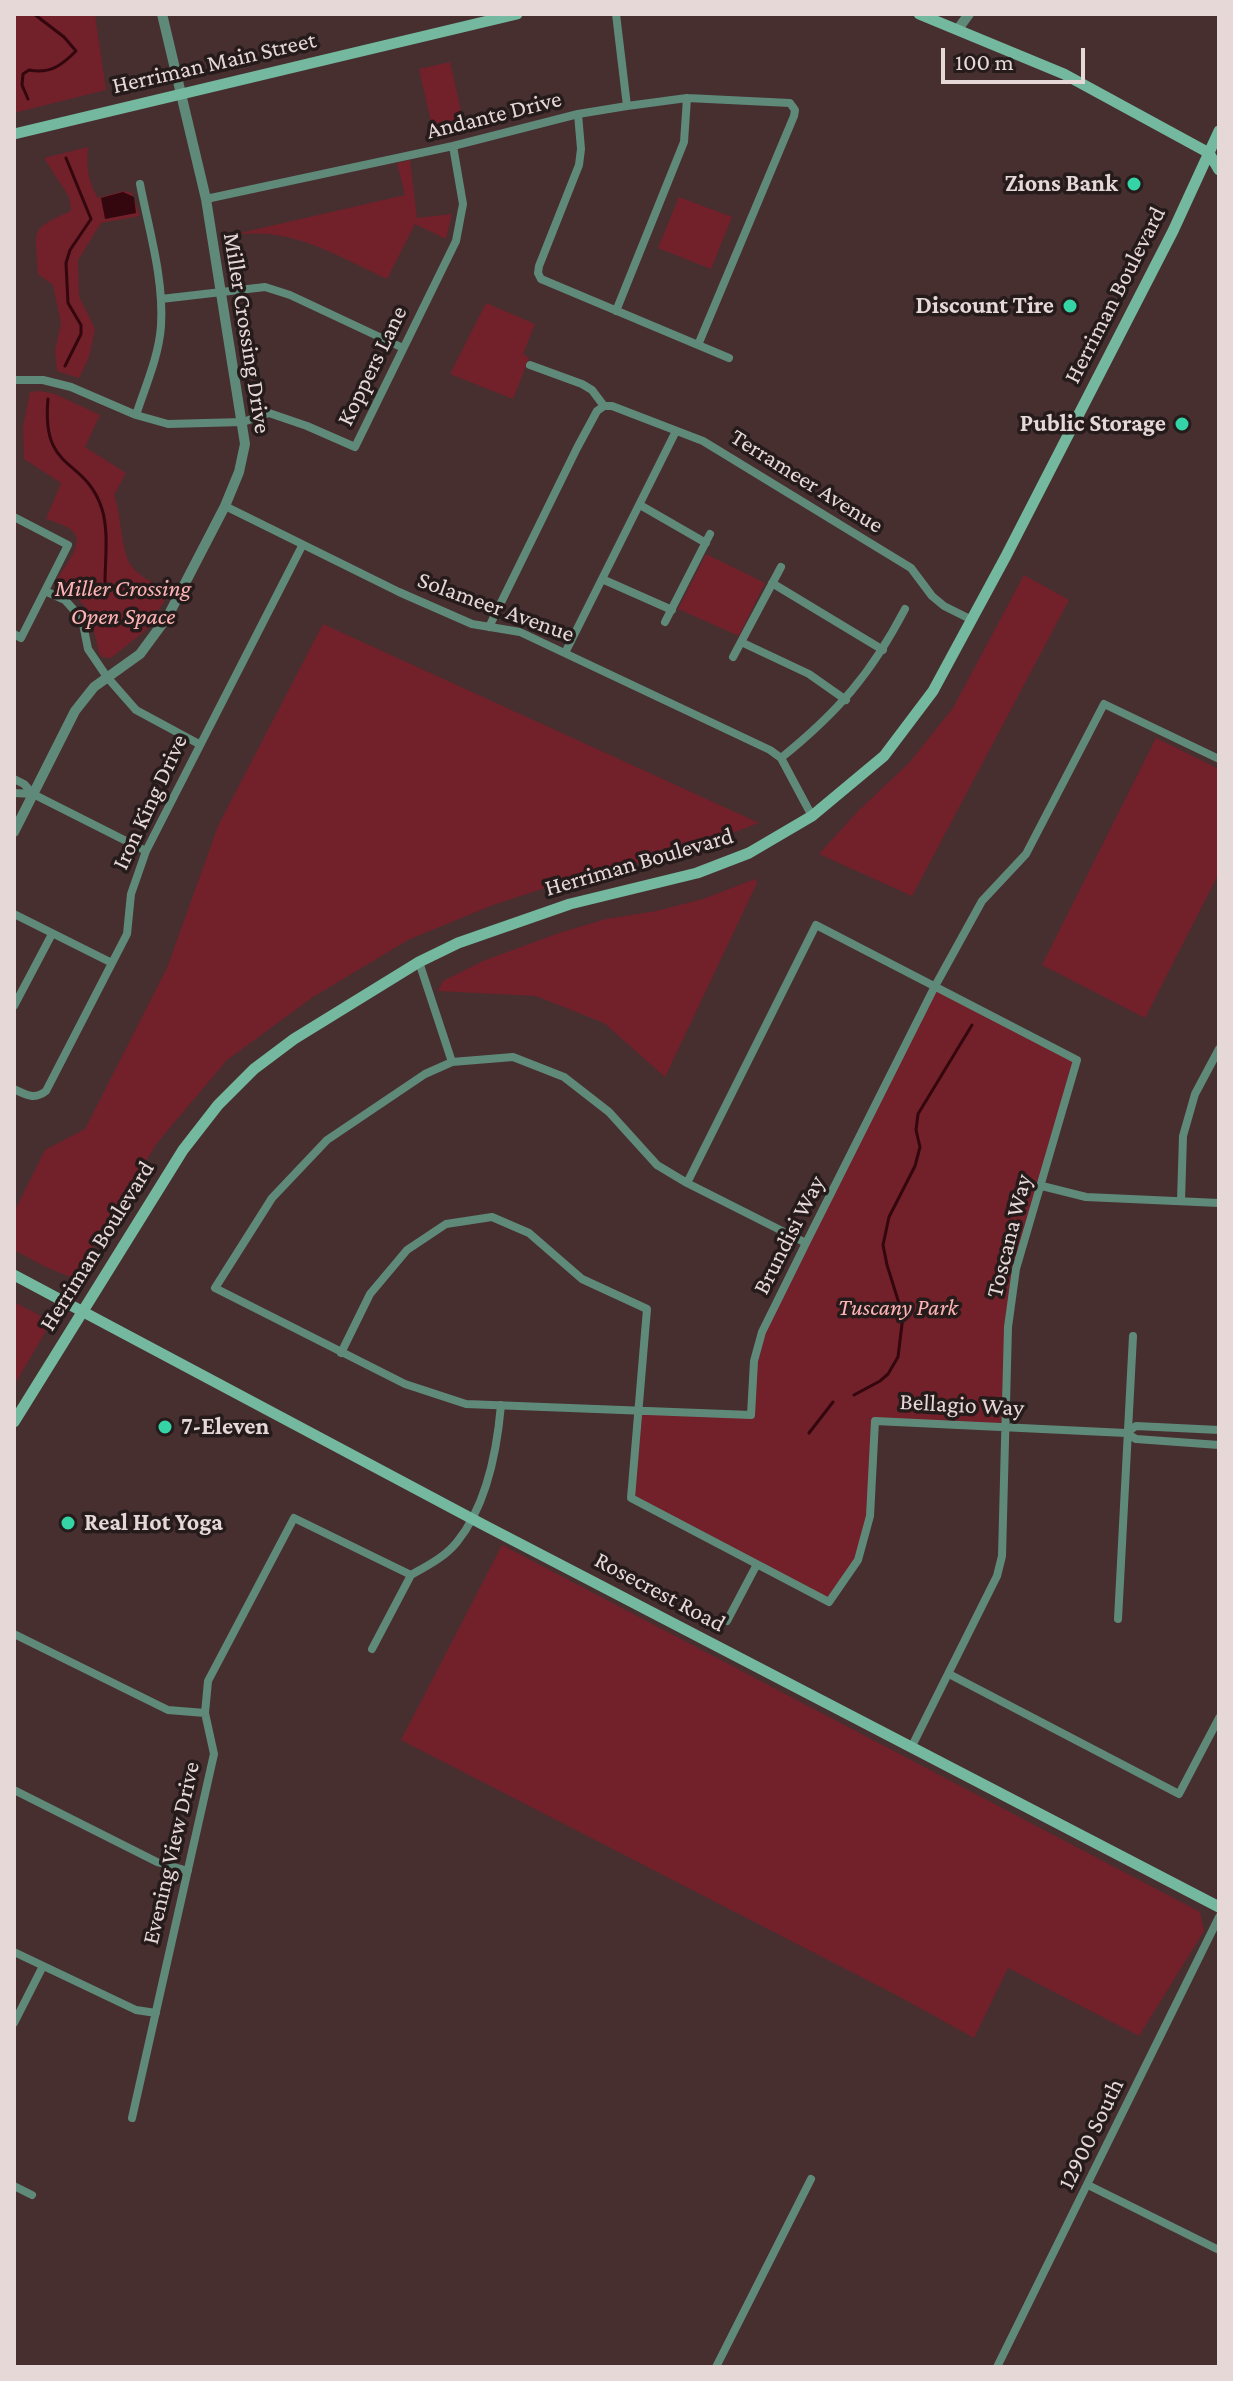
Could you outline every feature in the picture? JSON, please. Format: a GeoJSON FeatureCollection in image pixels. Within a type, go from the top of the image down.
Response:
{"type":"FeatureCollection","features":[{"type":"Feature","properties":{"kind":"main road","name":"Herriman Main Street"},"geometry":{"type":"LineString","coordinates":[[14,134],[517,14]]}},
{"type":"Feature","properties":{"kind":"main road"},"geometry":{"type":"LineString","coordinates":[[919,14],[1064,74],[1214,152],[1219,170]]}},
{"type":"Feature","properties":{"kind":"main road","name":"Herriman Boulevard"},"geometry":{"type":"LineString","coordinates":[[14,1422],[183,1150],[218,1105],[254,1069],[294,1039],[419,962],[458,943],[570,904],[697,873],[749,853],[812,816],[884,756],[933,691],[972,620],[1214,152],[1219,131]]}},
{"type":"Feature","properties":{"kind":"main road","name":"Rosecrest Road"},"geometry":{"type":"LineString","coordinates":[[14,1275],[472,1518],[1219,1907]]}},
{"type":"Feature","properties":{"kind":"street","name":"Miller Crossing Drive"},"geometry":{"type":"LineString","coordinates":[[14,832],[75,711],[94,687],[140,654],[168,616],[225,506],[239,472],[245,444],[206,199],[162,14]]}},
{"type":"Feature","properties":{"kind":"street"},"geometry":{"type":"LineString","coordinates":[[616,14],[627,106]]}},
{"type":"Feature","properties":{"kind":"street"},"geometry":{"type":"LineString","coordinates":[[958,29],[969,14]]}},
{"type":"Feature","properties":{"kind":"street"},"geometry":{"type":"LineString","coordinates":[[616,311],[684,142],[687,98]]}},
{"type":"Feature","properties":{"kind":"street","name":"Andante Drive"},"geometry":{"type":"LineString","coordinates":[[206,199],[453,146],[578,114],[687,98],[784,102],[793,106],[794,116],[698,345]]}},
{"type":"Feature","properties":{"kind":"street"},"geometry":{"type":"LineString","coordinates":[[578,114],[579,165],[538,273],[546,282],[729,358]]}},
{"type":"Feature","properties":{"kind":"street","name":"Koppers Lane"},"geometry":{"type":"LineString","coordinates":[[14,380],[43,380],[71,387],[136,415],[168,424],[243,422],[269,413],[355,447],[458,232],[463,204],[453,146]]}},
{"type":"Feature","properties":{"kind":"street"},"geometry":{"type":"LineString","coordinates":[[136,415],[155,358],[161,328],[161,299],[140,184]]}},
{"type":"Feature","properties":{"kind":"street"},"geometry":{"type":"LineString","coordinates":[[161,299],[265,287],[290,295],[403,348]]}},
{"type":"Feature","properties":{"kind":"street"},"geometry":{"type":"LineString","coordinates":[[489,627],[577,448],[597,411],[604,406],[592,390],[582,384],[530,365]]}},
{"type":"Feature","properties":{"kind":"street","name":"Terrameer Avenue"},"geometry":{"type":"LineString","coordinates":[[604,406],[612,406],[703,441],[911,568],[938,601],[972,620]]}},
{"type":"Feature","properties":{"kind":"street"},"geometry":{"type":"LineString","coordinates":[[565,653],[676,431]]}},
{"type":"Feature","properties":{"kind":"street"},"geometry":{"type":"LineString","coordinates":[[640,505],[708,538],[665,622]]}},
{"type":"Feature","properties":{"kind":"street","name":"Solameer Avenue"},"geometry":{"type":"LineString","coordinates":[[225,506],[302,546],[472,624],[520,632],[740,734],[781,758]]}},
{"type":"Feature","properties":{"kind":"street"},"geometry":{"type":"LineString","coordinates":[[14,517],[68,545],[18,636]]}},
{"type":"Feature","properties":{"kind":"street","name":"Iron King Drive"},"geometry":{"type":"LineString","coordinates":[[14,1089],[30,1097],[40,1097],[46,1091],[127,934],[131,894],[146,851],[302,546]]}},
{"type":"Feature","properties":{"kind":"street"},"geometry":{"type":"LineString","coordinates":[[733,657],[781,567]]}},
{"type":"Feature","properties":{"kind":"street"},"geometry":{"type":"LineString","coordinates":[[602,579],[672,610]]}},
{"type":"Feature","properties":{"kind":"street"},"geometry":{"type":"LineString","coordinates":[[772,583],[883,650]]}},
{"type":"Feature","properties":{"kind":"street"},"geometry":{"type":"LineString","coordinates":[[45,591],[65,600],[82,619],[88,649],[136,710],[199,744]]}},
{"type":"Feature","properties":{"kind":"street"},"geometry":{"type":"LineString","coordinates":[[812,816],[781,758],[846,700],[883,650],[905,609]]}},
{"type":"Feature","properties":{"kind":"street"},"geometry":{"type":"LineString","coordinates":[[741,642],[809,674],[846,700]]}},
{"type":"Feature","properties":{"kind":"street","name":"Brundisi Way"},"geometry":{"type":"LineString","coordinates":[[452,1062],[425,1074],[327,1140],[272,1198],[215,1288],[405,1384],[466,1404],[751,1415],[754,1361],[762,1332],[806,1243],[934,988],[982,901],[1026,854],[1104,704],[1219,759]]}},
{"type":"Feature","properties":{"kind":"street"},"geometry":{"type":"LineString","coordinates":[[14,779],[33,794],[146,851]]}},
{"type":"Feature","properties":{"kind":"street"},"geometry":{"type":"LineString","coordinates":[[14,793],[33,794]]}},
{"type":"Feature","properties":{"kind":"street"},"geometry":{"type":"LineString","coordinates":[[14,914],[112,963]]}},
{"type":"Feature","properties":{"kind":"street","name":"Toscana Way"},"geometry":{"type":"LineString","coordinates":[[687,1183],[816,925],[1077,1060],[1016,1269],[1008,1327],[1002,1556],[997,1576],[911,1748]]}},
{"type":"Feature","properties":{"kind":"street"},"geometry":{"type":"LineString","coordinates":[[14,1006],[52,934]]}},
{"type":"Feature","properties":{"kind":"street"},"geometry":{"type":"LineString","coordinates":[[419,962],[452,1062],[513,1057],[564,1077],[609,1112],[657,1165],[806,1243]]}},
{"type":"Feature","properties":{"kind":"street"},"geometry":{"type":"LineString","coordinates":[[1181,1201],[1183,1136],[1195,1094],[1219,1049]]}},
{"type":"Feature","properties":{"kind":"street"},"geometry":{"type":"LineString","coordinates":[[1042,1186],[1086,1197],[1219,1203]]}},
{"type":"Feature","properties":{"kind":"street"},"geometry":{"type":"LineString","coordinates":[[341,1353],[370,1294],[407,1250],[446,1224],[492,1217],[529,1233],[582,1279],[647,1309],[639,1412]]}},
{"type":"Feature","properties":{"kind":"street"},"geometry":{"type":"LineString","coordinates":[[1118,1619],[1133,1336]]}},
{"type":"Feature","properties":{"kind":"street"},"geometry":{"type":"LineString","coordinates":[[372,1649],[411,1575],[442,1557],[457,1542],[472,1518],[497,1450],[501,1405]]}},
{"type":"Feature","properties":{"kind":"street","name":"Bellagio Way"},"geometry":{"type":"LineString","coordinates":[[639,1412],[631,1498],[829,1602],[858,1560],[870,1516],[875,1421],[1126,1433],[1136,1439],[1219,1445]]}},
{"type":"Feature","properties":{"kind":"street","name":"Bellagio Way"},"geometry":{"type":"LineString","coordinates":[[1126,1433],[1136,1426],[1219,1430]]}},
{"type":"Feature","properties":{"kind":"street","name":"Evening View Drive"},"geometry":{"type":"LineString","coordinates":[[132,2118],[214,1754],[205,1713],[208,1681],[294,1518],[411,1575]]}},
{"type":"Feature","properties":{"kind":"street"},"geometry":{"type":"LineString","coordinates":[[727,1621],[756,1566]]}},
{"type":"Feature","properties":{"kind":"street"},"geometry":{"type":"LineString","coordinates":[[14,1634],[168,1710],[205,1713]]}},
{"type":"Feature","properties":{"kind":"street"},"geometry":{"type":"LineString","coordinates":[[949,1674],[1179,1794],[1219,1718]]}},
{"type":"Feature","properties":{"kind":"street"},"geometry":{"type":"LineString","coordinates":[[14,1790],[157,1862],[188,1871]]}},
{"type":"Feature","properties":{"kind":"street","name":"12900 South"},"geometry":{"type":"LineString","coordinates":[[997,2367],[1219,1917]]}},
{"type":"Feature","properties":{"kind":"street"},"geometry":{"type":"LineString","coordinates":[[14,1952],[136,2010],[156,2013]]}},
{"type":"Feature","properties":{"kind":"street"},"geometry":{"type":"LineString","coordinates":[[14,2023],[43,1966]]}},
{"type":"Feature","properties":{"kind":"street"},"geometry":{"type":"LineString","coordinates":[[716,2367],[811,2179]]}},
{"type":"Feature","properties":{"kind":"street"},"geometry":{"type":"LineString","coordinates":[[1088,2185],[1219,2250]]}},
{"type":"Feature","properties":{"kind":"street"},"geometry":{"type":"LineString","coordinates":[[14,2186],[32,2195]]}},
{"type":"Feature","properties":{"kind":"green space"},"geometry":{"type":"Polygon","coordinates":[[[14,14],[95,14],[106,90],[14,113],[14,14]]]}},
{"type":"Feature","properties":{"kind":"green space"},"geometry":{"type":"Polygon","coordinates":[[[450,62],[464,124],[437,131],[432,126],[419,69],[450,62]]]}},
{"type":"Feature","properties":{"kind":"green space"},"geometry":{"type":"Polygon","coordinates":[[[88,147],[88,173],[98,198],[123,191],[132,193],[140,216],[101,223],[78,260],[79,296],[95,329],[89,357],[79,378],[57,371],[55,351],[61,323],[53,285],[38,274],[36,239],[47,222],[71,211],[69,197],[44,158],[88,147]]]}},
{"type":"Feature","properties":{"kind":"green space"},"geometry":{"type":"Polygon","coordinates":[[[410,160],[417,218],[452,214],[446,239],[415,224],[387,279],[291,238],[250,234],[227,236],[405,195],[397,163],[410,160]]]}},
{"type":"Feature","properties":{"kind":"green space"},"geometry":{"type":"Polygon","coordinates":[[[679,197],[732,217],[711,269],[658,248],[679,197]]]}},
{"type":"Feature","properties":{"kind":"green space"},"geometry":{"type":"Polygon","coordinates":[[[486,303],[535,324],[523,354],[529,358],[513,399],[450,374],[486,303]]]}},
{"type":"Feature","properties":{"kind":"green space","name":"Miller Crossing Open Space"},"geometry":{"type":"Polygon","coordinates":[[[30,392],[55,394],[100,415],[85,447],[126,473],[114,495],[129,561],[141,575],[170,592],[146,630],[111,658],[102,657],[99,653],[90,614],[78,598],[57,581],[76,545],[73,531],[46,519],[61,483],[24,459],[23,427],[30,392]]]}},
{"type":"Feature","properties":{"kind":"green space"},"geometry":{"type":"Polygon","coordinates":[[[706,554],[765,583],[739,636],[678,609],[706,554]]]}},
{"type":"Feature","properties":{"kind":"green space"},"geometry":{"type":"Polygon","coordinates":[[[1024,575],[1069,600],[912,896],[819,854],[858,811],[909,763],[953,708],[1024,575]]]}},
{"type":"Feature","properties":{"kind":"green space"},"geometry":{"type":"Polygon","coordinates":[[[323,624],[759,823],[674,855],[585,875],[493,905],[408,940],[313,997],[227,1060],[157,1143],[73,1278],[14,1250],[14,1212],[45,1150],[85,1129],[167,968],[218,826],[323,624]]]}},
{"type":"Feature","properties":{"kind":"green space"},"geometry":{"type":"Polygon","coordinates":[[[1156,738],[1219,769],[1219,873],[1145,1018],[1042,965],[1156,738]]]}},
{"type":"Feature","properties":{"kind":"green space"},"geometry":{"type":"Polygon","coordinates":[[[755,879],[757,883],[665,1077],[604,1023],[536,996],[438,991],[443,981],[483,961],[559,933],[606,919],[703,899],[755,879]]]}},
{"type":"Feature","properties":{"kind":"green space","name":"Tuscany Park"},"geometry":{"type":"Polygon","coordinates":[[[934,988],[1077,1060],[1016,1269],[1008,1327],[1006,1428],[875,1421],[870,1516],[858,1560],[829,1602],[631,1498],[639,1412],[751,1415],[754,1361],[762,1332],[934,988]]]}},
{"type":"Feature","properties":{"kind":"green space"},"geometry":{"type":"Polygon","coordinates":[[[14,1302],[41,1316],[46,1331],[16,1382],[14,1302]]]}},
{"type":"Feature","properties":{"kind":"green space"},"geometry":{"type":"Polygon","coordinates":[[[502,1545],[1200,1912],[1204,1931],[1139,2036],[1008,1968],[974,2038],[401,1740],[502,1545]]]}},
{"type":"Feature","properties":{"kind":"shaded area"},"geometry":{"type":"Polygon","coordinates":[[[123,192],[134,197],[136,213],[105,219],[101,198],[123,192]]]}},
{"type":"Feature","properties":{"kind":"waterway"},"geometry":{"type":"LineString","coordinates":[[28,99],[22,85],[23,74],[29,70],[55,68],[76,51],[64,37],[34,14]]}},
{"type":"Feature","properties":{"kind":"waterway"},"geometry":{"type":"LineString","coordinates":[[65,366],[81,334],[81,325],[68,303],[66,263],[70,250],[91,219],[66,158]]}},
{"type":"Feature","properties":{"kind":"waterway"},"geometry":{"type":"LineString","coordinates":[[48,399],[51,440],[58,453],[95,492],[102,509],[106,536],[105,583]]}},
{"type":"Feature","properties":{"kind":"waterway"},"geometry":{"type":"LineString","coordinates":[[854,1395],[880,1381],[898,1357],[903,1316],[883,1245],[889,1217],[915,1166],[920,1147],[916,1130],[918,1114],[972,1025]]}},
{"type":"Feature","properties":{"kind":"waterway"},"geometry":{"type":"LineString","coordinates":[[809,1433],[833,1402]]}},
{"type":"Feature","properties":{"kind":"place","name":"Zions Bank"},"geometry":{"type":"Point","coordinates":[1134,184]}},
{"type":"Feature","properties":{"kind":"place","name":"Discount Tire"},"geometry":{"type":"Point","coordinates":[1070,306]}},
{"type":"Feature","properties":{"kind":"place","name":"Public Storage"},"geometry":{"type":"Point","coordinates":[1182,424]}},
{"type":"Feature","properties":{"kind":"place","name":"7-Eleven"},"geometry":{"type":"Point","coordinates":[165,1427]}},
{"type":"Feature","properties":{"kind":"place","name":"Real Hot Yoga"},"geometry":{"type":"Point","coordinates":[68,1523]}}]}
